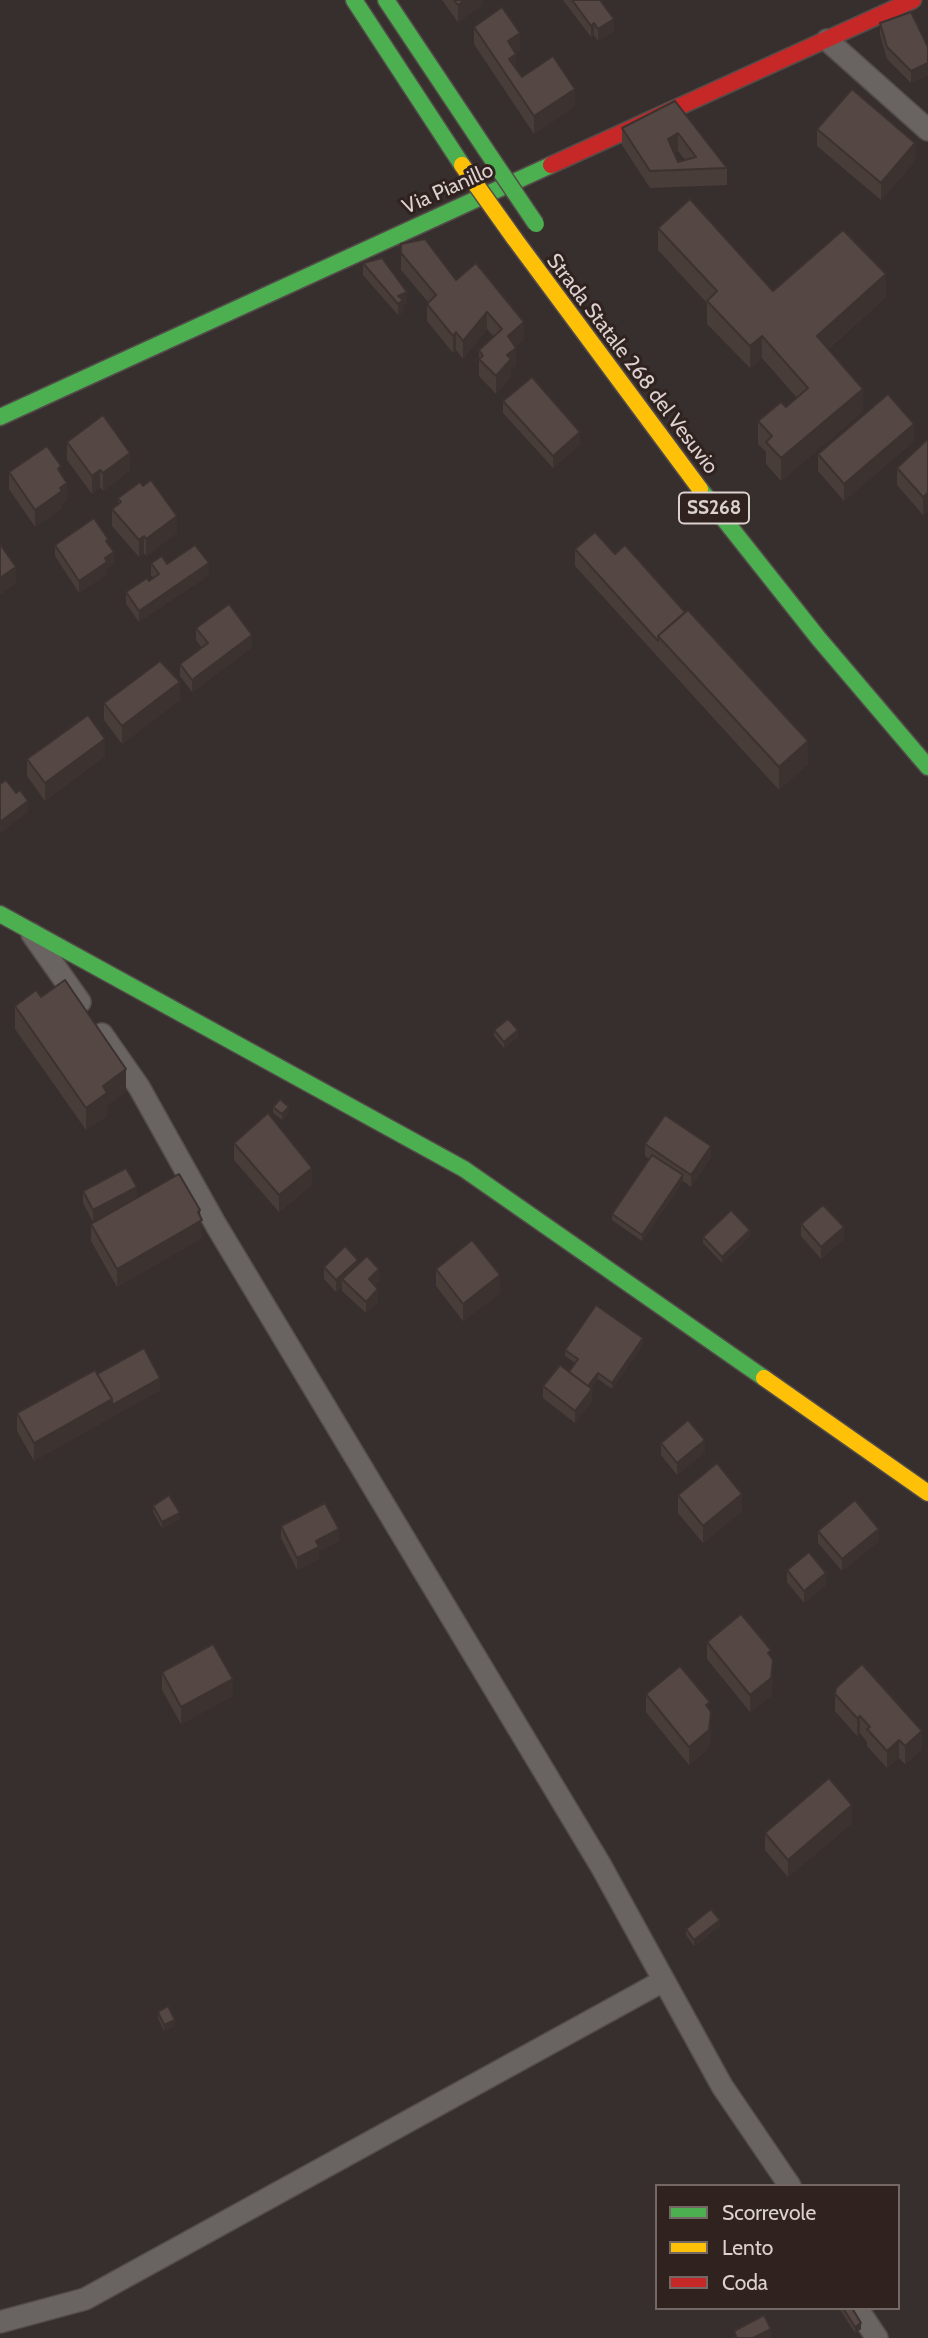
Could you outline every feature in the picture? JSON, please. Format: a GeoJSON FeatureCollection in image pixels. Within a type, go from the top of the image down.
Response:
{"type":"FeatureCollection","features":[{"type":"Feature","properties":{"kind":"main road","name":"Strada Statale 268 del Vesuvio"},"geometry":{"type":"LineString","coordinates":[[354,0],[514,238],[670,453],[786,600],[928,767]]}},
{"type":"Feature","properties":{"kind":"main road"},"geometry":{"type":"LineString","coordinates":[[386,0],[540,229]]}},
{"type":"Feature","properties":{"kind":"main road","name":"Via Pianillo"},"geometry":{"type":"LineString","coordinates":[[0,417],[913,0]]}},
{"type":"Feature","properties":{"kind":"main road"},"geometry":{"type":"LineString","coordinates":[[0,914],[464,1169],[928,1493]]}},
{"type":"Feature","properties":{"kind":"street"},"geometry":{"type":"LineString","coordinates":[[827,40],[928,130]]}},
{"type":"Feature","properties":{"kind":"street"},"geometry":{"type":"LineString","coordinates":[[29,930],[139,1087],[216,1225],[601,1866],[722,2086],[789,2184]]}},
{"type":"Feature","properties":{"kind":"street"},"geometry":{"type":"LineString","coordinates":[[0,2322],[85,2299],[663,1981]]}},
{"type":"Feature","properties":{"kind":"street"},"geometry":{"type":"LineString","coordinates":[[858,2310],[877,2338]]}},
{"type":"Feature","properties":{"kind":"building"},"geometry":{"type":"Polygon","coordinates":[[[572,0],[600,0],[614,19],[598,29],[594,23],[591,26],[572,0]]]}},
{"type":"Feature","properties":{"kind":"building"},"geometry":{"type":"Polygon","coordinates":[[[502,7],[520,33],[508,41],[516,54],[509,59],[522,77],[553,56],[575,89],[534,116],[474,27],[502,7]]]}},
{"type":"Feature","properties":{"kind":"building"},"geometry":{"type":"Polygon","coordinates":[[[911,12],[928,47],[928,63],[911,71],[887,47],[880,23],[911,12]]]}},
{"type":"Feature","properties":{"kind":"building"},"geometry":{"type":"Polygon","coordinates":[[[852,89],[915,143],[881,183],[817,129],[852,89]]]}},
{"type":"Feature","properties":{"kind":"building"},"geometry":{"type":"Polygon","coordinates":[[[675,101],[727,168],[650,171],[622,128],[675,101]],[[678,133],[668,139],[678,162],[696,157],[678,133]]]}},
{"type":"Feature","properties":{"kind":"building"},"geometry":{"type":"Polygon","coordinates":[[[690,199],[773,291],[843,230],[886,274],[817,336],[863,389],[781,458],[766,442],[772,436],[758,421],[781,402],[786,407],[808,388],[762,336],[750,346],[707,301],[717,291],[658,228],[690,199]]]}},
{"type":"Feature","properties":{"kind":"building"},"geometry":{"type":"Polygon","coordinates":[[[425,239],[456,280],[476,263],[524,322],[508,336],[516,348],[507,355],[511,359],[496,376],[479,359],[483,356],[479,350],[502,329],[487,312],[463,341],[456,332],[453,336],[427,304],[436,295],[401,253],[401,244],[425,239]]]}},
{"type":"Feature","properties":{"kind":"building"},"geometry":{"type":"Polygon","coordinates":[[[382,258],[407,292],[398,296],[403,300],[398,304],[363,263],[382,258]]]}},
{"type":"Feature","properties":{"kind":"building"},"geometry":{"type":"Polygon","coordinates":[[[532,377],[580,432],[553,456],[503,401],[532,377]]]}},
{"type":"Feature","properties":{"kind":"building"},"geometry":{"type":"Polygon","coordinates":[[[888,394],[914,424],[844,484],[818,454],[888,394]]]}},
{"type":"Feature","properties":{"kind":"building"},"geometry":{"type":"Polygon","coordinates":[[[103,415],[130,453],[103,473],[100,470],[92,476],[67,442],[103,415]]]}},
{"type":"Feature","properties":{"kind":"building"},"geometry":{"type":"Polygon","coordinates":[[[928,439],[928,493],[923,497],[897,468],[928,439]]]}},
{"type":"Feature","properties":{"kind":"building"},"geometry":{"type":"Polygon","coordinates":[[[47,446],[61,466],[58,469],[67,483],[60,488],[62,491],[35,510],[9,472],[47,446]]]}},
{"type":"Feature","properties":{"kind":"building"},"geometry":{"type":"Polygon","coordinates":[[[151,480],[177,516],[146,539],[144,536],[139,540],[112,509],[121,502],[118,498],[140,482],[143,486],[151,480]]]}},
{"type":"Feature","properties":{"kind":"building"},"geometry":{"type":"Polygon","coordinates":[[[94,518],[114,552],[105,558],[107,562],[79,581],[55,545],[94,518]]]}},
{"type":"Feature","properties":{"kind":"building"},"geometry":{"type":"Polygon","coordinates":[[[595,532],[615,554],[625,545],[685,612],[658,636],[658,641],[575,549],[595,532]]]}},
{"type":"Feature","properties":{"kind":"building"},"geometry":{"type":"Polygon","coordinates":[[[0,544],[16,567],[0,578],[0,544]]]}},
{"type":"Feature","properties":{"kind":"building"},"geometry":{"type":"Polygon","coordinates":[[[195,545],[209,563],[139,611],[126,592],[147,578],[149,581],[159,574],[151,563],[162,556],[167,564],[195,545]]]}},
{"type":"Feature","properties":{"kind":"building"},"geometry":{"type":"Polygon","coordinates":[[[229,604],[252,635],[192,680],[180,664],[208,643],[196,628],[229,604]]]}},
{"type":"Feature","properties":{"kind":"building"},"geometry":{"type":"Polygon","coordinates":[[[688,610],[808,741],[779,767],[658,636],[688,610]]]}},
{"type":"Feature","properties":{"kind":"building"},"geometry":{"type":"Polygon","coordinates":[[[160,661],[180,682],[122,726],[104,703],[160,661]]]}},
{"type":"Feature","properties":{"kind":"building"},"geometry":{"type":"Polygon","coordinates":[[[88,715],[105,739],[45,783],[27,759],[88,715]]]}},
{"type":"Feature","properties":{"kind":"building"},"geometry":{"type":"Polygon","coordinates":[[[6,780],[16,793],[20,790],[28,801],[0,822],[0,784],[6,780]]]}},
{"type":"Feature","properties":{"kind":"building"},"geometry":{"type":"Polygon","coordinates":[[[65,980],[126,1069],[103,1086],[107,1093],[86,1108],[15,1006],[36,990],[41,997],[65,980]]]}},
{"type":"Feature","properties":{"kind":"building"},"geometry":{"type":"Polygon","coordinates":[[[508,1019],[518,1030],[504,1042],[494,1030],[508,1019]]]}},
{"type":"Feature","properties":{"kind":"building"},"geometry":{"type":"Polygon","coordinates":[[[280,1099],[289,1107],[282,1114],[273,1107],[280,1099]]]}},
{"type":"Feature","properties":{"kind":"building"},"geometry":{"type":"Polygon","coordinates":[[[268,1113],[312,1168],[279,1195],[234,1143],[268,1113]]]}},
{"type":"Feature","properties":{"kind":"building"},"geometry":{"type":"Polygon","coordinates":[[[665,1115],[711,1146],[691,1175],[645,1144],[665,1115]]]}},
{"type":"Feature","properties":{"kind":"building"},"geometry":{"type":"Polygon","coordinates":[[[652,1155],[683,1175],[642,1235],[612,1214],[652,1155]]]}},
{"type":"Feature","properties":{"kind":"building"},"geometry":{"type":"Polygon","coordinates":[[[126,1168],[137,1187],[93,1210],[83,1191],[126,1168]]]}},
{"type":"Feature","properties":{"kind":"building"},"geometry":{"type":"Polygon","coordinates":[[[179,1174],[200,1210],[198,1212],[202,1220],[117,1269],[91,1224],[179,1174]]]}},
{"type":"Feature","properties":{"kind":"building"},"geometry":{"type":"Polygon","coordinates":[[[823,1205],[844,1227],[821,1247],[801,1224],[823,1205]]]}},
{"type":"Feature","properties":{"kind":"building"},"geometry":{"type":"Polygon","coordinates":[[[731,1210],[750,1230],[722,1257],[703,1237],[731,1210]]]}},
{"type":"Feature","properties":{"kind":"building"},"geometry":{"type":"Polygon","coordinates":[[[472,1240],[500,1275],[463,1304],[436,1269],[472,1240]]]}},
{"type":"Feature","properties":{"kind":"building"},"geometry":{"type":"Polygon","coordinates":[[[345,1246],[358,1260],[336,1280],[324,1267],[345,1246]]]}},
{"type":"Feature","properties":{"kind":"building"},"geometry":{"type":"Polygon","coordinates":[[[367,1256],[379,1269],[369,1279],[378,1289],[366,1302],[342,1279],[367,1256]]]}},
{"type":"Feature","properties":{"kind":"building"},"geometry":{"type":"Polygon","coordinates":[[[596,1305],[643,1338],[612,1383],[598,1373],[588,1386],[569,1372],[578,1359],[565,1350],[596,1305]]]}},
{"type":"Feature","properties":{"kind":"building"},"geometry":{"type":"Polygon","coordinates":[[[144,1348],[160,1378],[112,1405],[112,1399],[97,1374],[144,1348]]]}},
{"type":"Feature","properties":{"kind":"building"},"geometry":{"type":"Polygon","coordinates":[[[560,1365],[592,1389],[575,1411],[543,1386],[560,1365]]]}},
{"type":"Feature","properties":{"kind":"building"},"geometry":{"type":"Polygon","coordinates":[[[95,1370],[112,1399],[34,1443],[17,1413],[95,1370]]]}},
{"type":"Feature","properties":{"kind":"building"},"geometry":{"type":"Polygon","coordinates":[[[688,1420],[705,1440],[677,1463],[661,1443],[688,1420]]]}},
{"type":"Feature","properties":{"kind":"building"},"geometry":{"type":"Polygon","coordinates":[[[717,1463],[742,1494],[703,1526],[678,1495],[717,1463]]]}},
{"type":"Feature","properties":{"kind":"building"},"geometry":{"type":"Polygon","coordinates":[[[169,1495],[180,1513],[162,1522],[153,1506],[169,1495]]]}},
{"type":"Feature","properties":{"kind":"building"},"geometry":{"type":"Polygon","coordinates":[[[855,1500],[879,1529],[842,1559],[818,1531],[855,1500]]]}},
{"type":"Feature","properties":{"kind":"building"},"geometry":{"type":"Polygon","coordinates":[[[325,1503],[339,1529],[316,1541],[319,1547],[297,1558],[281,1526],[325,1503]]]}},
{"type":"Feature","properties":{"kind":"building"},"geometry":{"type":"Polygon","coordinates":[[[809,1552],[826,1573],[804,1591],[787,1570],[809,1552]]]}},
{"type":"Feature","properties":{"kind":"building"},"geometry":{"type":"Polygon","coordinates":[[[741,1614],[771,1650],[768,1653],[773,1660],[771,1678],[750,1695],[707,1642],[741,1614]]]}},
{"type":"Feature","properties":{"kind":"building"},"geometry":{"type":"Polygon","coordinates":[[[213,1644],[233,1679],[181,1707],[162,1672],[213,1644]]]}},
{"type":"Feature","properties":{"kind":"building"},"geometry":{"type":"Polygon","coordinates":[[[862,1664],[922,1731],[905,1746],[899,1740],[887,1751],[867,1729],[870,1727],[860,1716],[857,1718],[835,1694],[836,1688],[862,1664]]]}},
{"type":"Feature","properties":{"kind":"building"},"geometry":{"type":"Polygon","coordinates":[[[680,1666],[710,1702],[706,1705],[711,1712],[709,1730],[689,1747],[646,1694],[680,1666]]]}},
{"type":"Feature","properties":{"kind":"building"},"geometry":{"type":"Polygon","coordinates":[[[829,1778],[852,1805],[788,1860],[765,1833],[829,1778]]]}},
{"type":"Feature","properties":{"kind":"building"},"geometry":{"type":"Polygon","coordinates":[[[711,1909],[720,1920],[694,1940],[686,1929],[711,1909]]]}},
{"type":"Feature","properties":{"kind":"building"},"geometry":{"type":"Polygon","coordinates":[[[168,2006],[175,2020],[164,2025],[158,2012],[168,2006]]]}},
{"type":"Feature","properties":{"kind":"building"},"geometry":{"type":"Polygon","coordinates":[[[844,2310],[853,2310],[861,2323],[855,2327],[844,2310]]]}},
{"type":"Feature","properties":{"kind":"building"},"geometry":{"type":"Polygon","coordinates":[[[764,2315],[771,2329],[753,2338],[733,2338],[736,2336],[734,2331],[764,2315]]]}},
{"type":"Feature","properties":{"kind":"traffic: fast"},"geometry":{"type":"LineString","coordinates":[[354,0],[462,165]]}},
{"type":"Feature","properties":{"kind":"traffic: fast"},"geometry":{"type":"LineString","coordinates":[[386,0],[486,150]]}},
{"type":"Feature","properties":{"kind":"traffic: fast"},"geometry":{"type":"LineString","coordinates":[[486,150],[536,224]]}},
{"type":"Feature","properties":{"kind":"traffic: fast"},"geometry":{"type":"LineString","coordinates":[[0,417],[551,165]]}},
{"type":"Feature","properties":{"kind":"traffic: fast"},"geometry":{"type":"LineString","coordinates":[[700,489],[819,639],[928,767]]}},
{"type":"Feature","properties":{"kind":"traffic: fast"},"geometry":{"type":"LineString","coordinates":[[0,914],[464,1169],[764,1378]]}},
{"type":"Feature","properties":{"kind":"traffic: slow"},"geometry":{"type":"LineString","coordinates":[[462,165],[514,238]]}},
{"type":"Feature","properties":{"kind":"traffic: slow"},"geometry":{"type":"LineString","coordinates":[[514,238],[700,489]]}},
{"type":"Feature","properties":{"kind":"traffic: slow"},"geometry":{"type":"LineString","coordinates":[[764,1378],[928,1493]]}},
{"type":"Feature","properties":{"kind":"traffic: jam"},"geometry":{"type":"LineString","coordinates":[[551,165],[913,0]]}}]}
